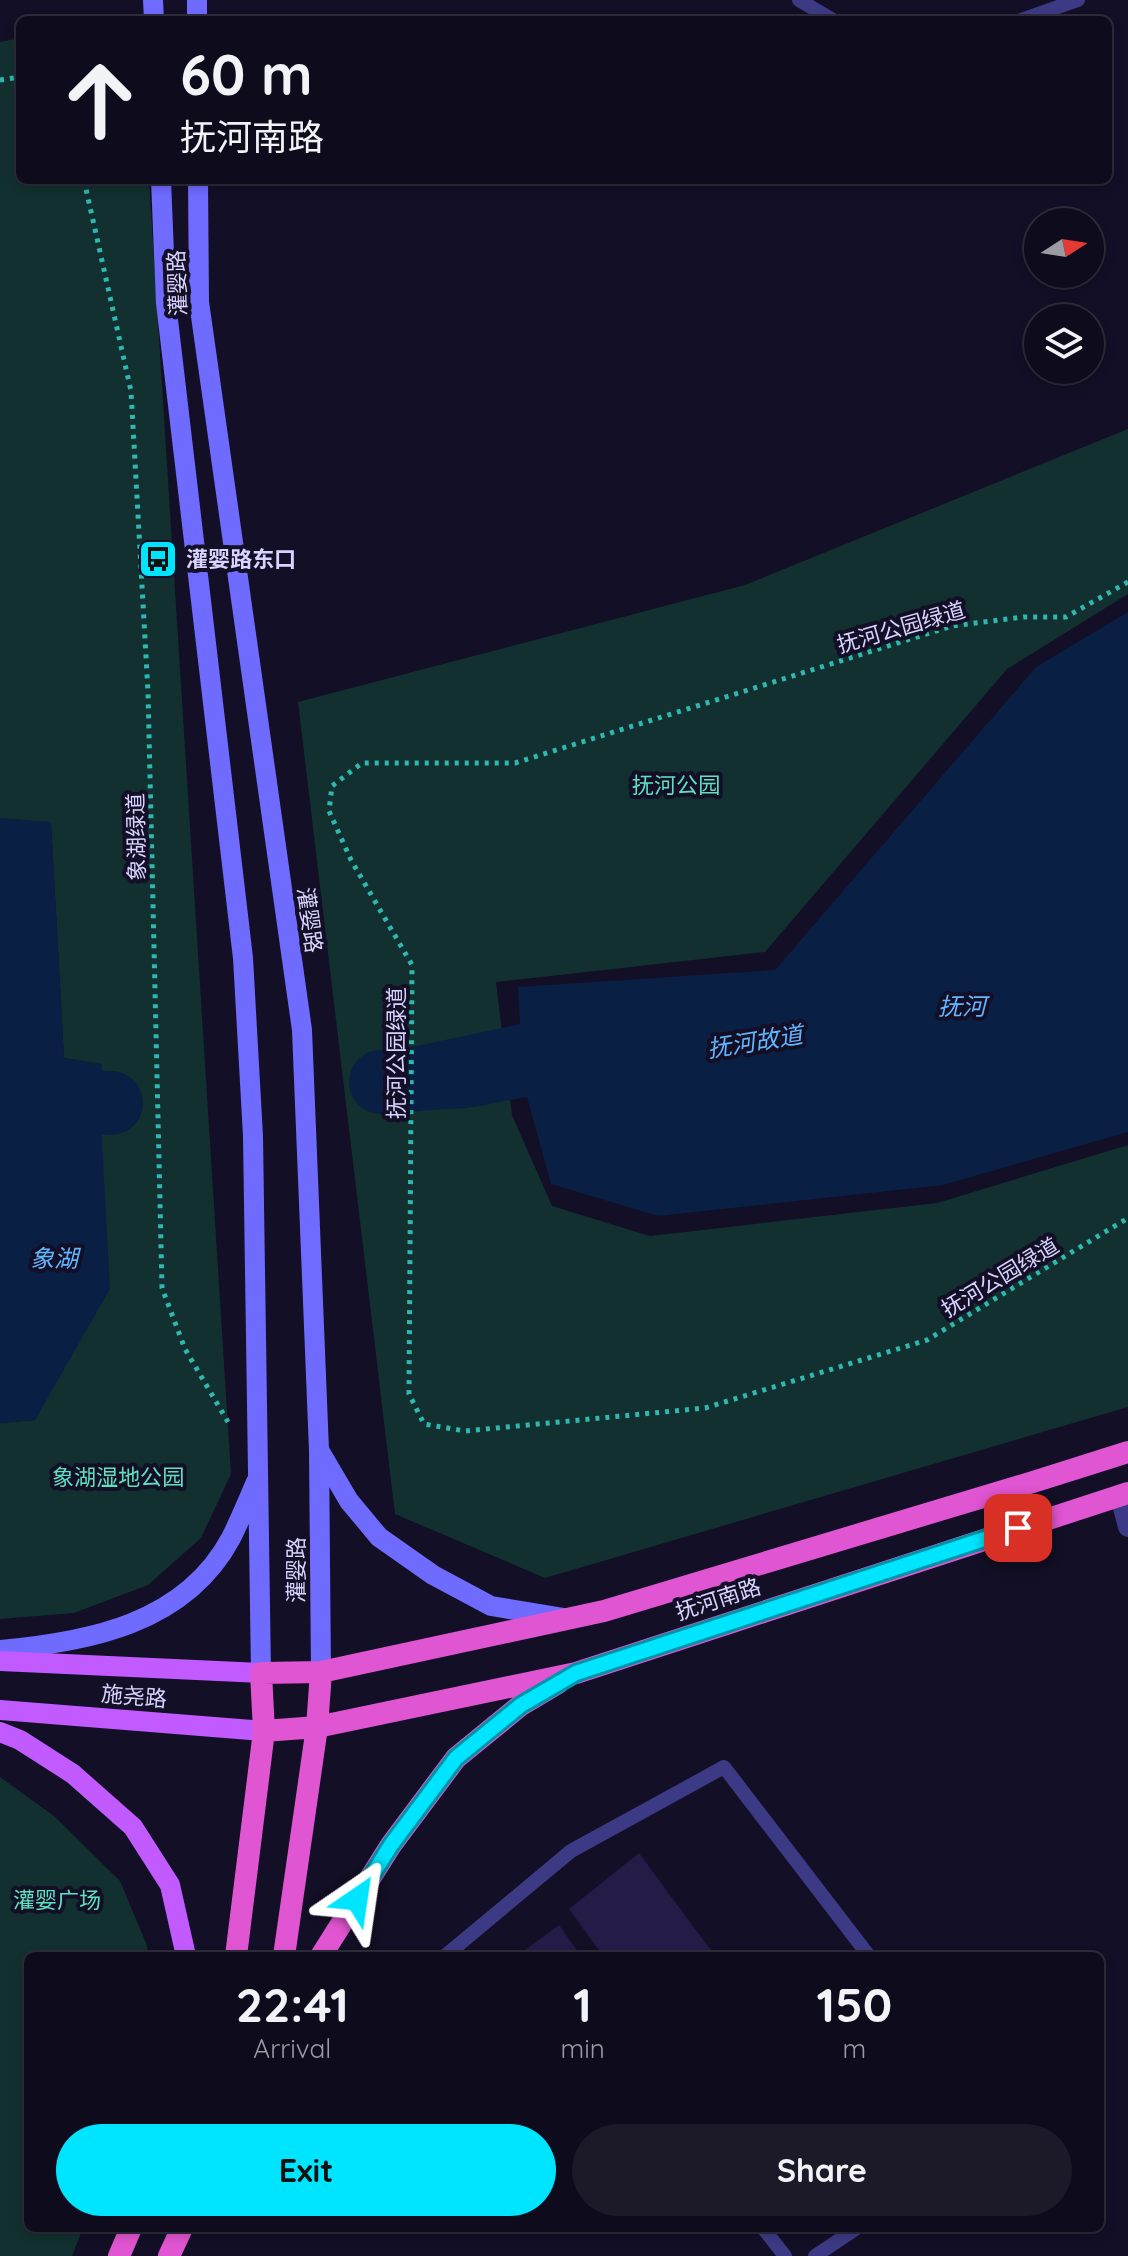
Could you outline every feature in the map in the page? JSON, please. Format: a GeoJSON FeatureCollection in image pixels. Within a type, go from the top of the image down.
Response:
{"type":"FeatureCollection","features":[{"type":"Feature","properties":{"kind":"highway","name":"抚河南路"},"geometry":{"type":"LineString","coordinates":[[261,1673],[321,1672],[567,1619],[633,1602],[1128,1452]]}},
{"type":"Feature","properties":{"kind":"highway","name":"抚河南路"},"geometry":{"type":"LineString","coordinates":[[264,1731],[317,1727],[576,1673],[1124,1495]]}},
{"type":"Feature","properties":{"kind":"highway"},"geometry":{"type":"LineString","coordinates":[[285,1952],[317,1727],[321,1672]]}},
{"type":"Feature","properties":{"kind":"highway"},"geometry":{"type":"LineString","coordinates":[[236,1952],[264,1731],[261,1673]]}},
{"type":"Feature","properties":{"kind":"highway"},"geometry":{"type":"LineString","coordinates":[[324,1952],[391,1845],[456,1758],[521,1705],[576,1673]]}},
{"type":"Feature","properties":{"kind":"highway"},"geometry":{"type":"LineString","coordinates":[[119,2256],[129,2232]]}},
{"type":"Feature","properties":{"kind":"highway"},"geometry":{"type":"LineString","coordinates":[[169,2256],[180,2232]]}},
{"type":"Feature","properties":{"kind":"main road","name":"灌婴路"},"geometry":{"type":"LineString","coordinates":[[161,184],[166,303],[244,973],[253,1136],[261,1673]]}},
{"type":"Feature","properties":{"kind":"main road","name":"灌婴路"},"geometry":{"type":"LineString","coordinates":[[198,184],[199,302],[302,1030],[319,1450],[321,1672]]}},
{"type":"Feature","properties":{"kind":"main road"},"geometry":{"type":"LineString","coordinates":[[319,1450],[349,1501],[379,1537],[433,1575],[491,1606],[567,1619]]}},
{"type":"Feature","properties":{"kind":"main road"},"geometry":{"type":"LineString","coordinates":[[0,1650],[53,1645],[101,1635],[175,1602],[202,1578],[230,1540],[259,1475]]}},
{"type":"Feature","properties":{"kind":"main road","name":"施尧路"},"geometry":{"type":"LineString","coordinates":[[0,1661],[261,1673]]}},
{"type":"Feature","properties":{"kind":"main road","name":"施尧路"},"geometry":{"type":"LineString","coordinates":[[0,1710],[264,1731]]}},
{"type":"Feature","properties":{"kind":"main road"},"geometry":{"type":"LineString","coordinates":[[0,1732],[20,1740],[73,1774],[133,1827],[170,1885],[185,1952]]}},
{"type":"Feature","properties":{"kind":"street"},"geometry":{"type":"LineString","coordinates":[[1124,1495],[1128,1527]]}},
{"type":"Feature","properties":{"kind":"lane"},"geometry":{"type":"LineString","coordinates":[[799,0],[823,16]]}},
{"type":"Feature","properties":{"kind":"lane"},"geometry":{"type":"LineString","coordinates":[[1032,16],[1078,0]]}},
{"type":"Feature","properties":{"kind":"lane"},"geometry":{"type":"LineString","coordinates":[[450,1952],[571,1851],[724,1767],[866,1952]]}},
{"type":"Feature","properties":{"kind":"lane"},"geometry":{"type":"LineString","coordinates":[[766,2232],[785,2256]]}},
{"type":"Feature","properties":{"kind":"lane"},"geometry":{"type":"LineString","coordinates":[[815,2256],[851,2232]]}},
{"type":"Feature","properties":{"kind":"path","name":"象湖绿道"},"geometry":{"type":"LineString","coordinates":[[85,184],[131,391],[148,692],[162,1288],[185,1349],[229,1424]]}},
{"type":"Feature","properties":{"kind":"path","name":"抚河公园绿道"},"geometry":{"type":"LineString","coordinates":[[1128,582],[1066,617],[1024,617],[952,626],[515,763],[362,763],[332,786],[329,811],[351,860],[412,965],[409,1394],[424,1424],[465,1431],[705,1408],[927,1340],[1128,1218]]}},
{"type":"Feature","properties":{"kind":"green space","name":"象湖湿地公园"},"geometry":{"type":"Polygon","coordinates":[[[16,39],[16,184],[149,184],[231,1474],[201,1538],[148,1585],[74,1613],[0,1619],[0,1423],[35,1420],[102,1142],[102,1065],[64,1058],[51,823],[0,818],[0,42],[16,39]]]}},
{"type":"Feature","properties":{"kind":"green space","name":"抚河公园"},"geometry":{"type":"Polygon","coordinates":[[[1128,429],[1128,594],[1007,669],[765,952],[496,982],[512,1115],[552,1206],[650,1236],[937,1203],[1128,1145],[1128,1407],[545,1578],[395,1514],[298,702],[745,585],[1128,429]]]}},
{"type":"Feature","properties":{"kind":"green space","name":"灌婴广场"},"geometry":{"type":"Polygon","coordinates":[[[0,1777],[54,1816],[120,1881],[148,1952],[24,1952],[24,2232],[81,2232],[72,2256],[0,2256],[0,1777]]]}},
{"type":"Feature","properties":{"kind":"water","name":"抚河"},"geometry":{"type":"Polygon","coordinates":[[[1128,612],[1128,1132],[943,1185],[658,1216],[551,1184],[527,1097],[466,1108],[391,1111],[393,1051],[520,1024],[518,987],[775,970],[1036,667],[1128,612]]]}},
{"type":"Feature","properties":{"kind":"water","name":"象湖"},"geometry":{"type":"Polygon","coordinates":[[[0,818],[51,822],[64,1058],[102,1064],[102,1142],[110,1289],[35,1420],[0,1423],[0,818]]]}},
{"type":"Feature","properties":{"kind":"building"},"geometry":{"type":"Polygon","coordinates":[[[639,1853],[712,1952],[600,1952],[569,1909],[639,1853]]]}},
{"type":"Feature","properties":{"kind":"building"},"geometry":{"type":"Polygon","coordinates":[[[559,1925],[578,1952],[522,1952],[559,1925]]]}},
{"type":"Feature","properties":{"kind":"waterway","name":"抚河故道"},"geometry":{"type":"LineString","coordinates":[[381,1082],[478,1074]]}},
{"type":"Feature","properties":{"kind":"waterway","name":"抚河故道"},"geometry":{"type":"LineString","coordinates":[[102,1103],[111,1103]]}},
{"type":"Feature","properties":{"kind":"place","name":"灌婴路东口"},"geometry":{"type":"Point","coordinates":[158,559]}},
{"type":"Feature","properties":{"kind":"route"},"geometry":{"type":"LineString","coordinates":[[357,1899],[391,1845],[456,1758],[521,1705],[576,1673],[1018,1528]]}}]}
